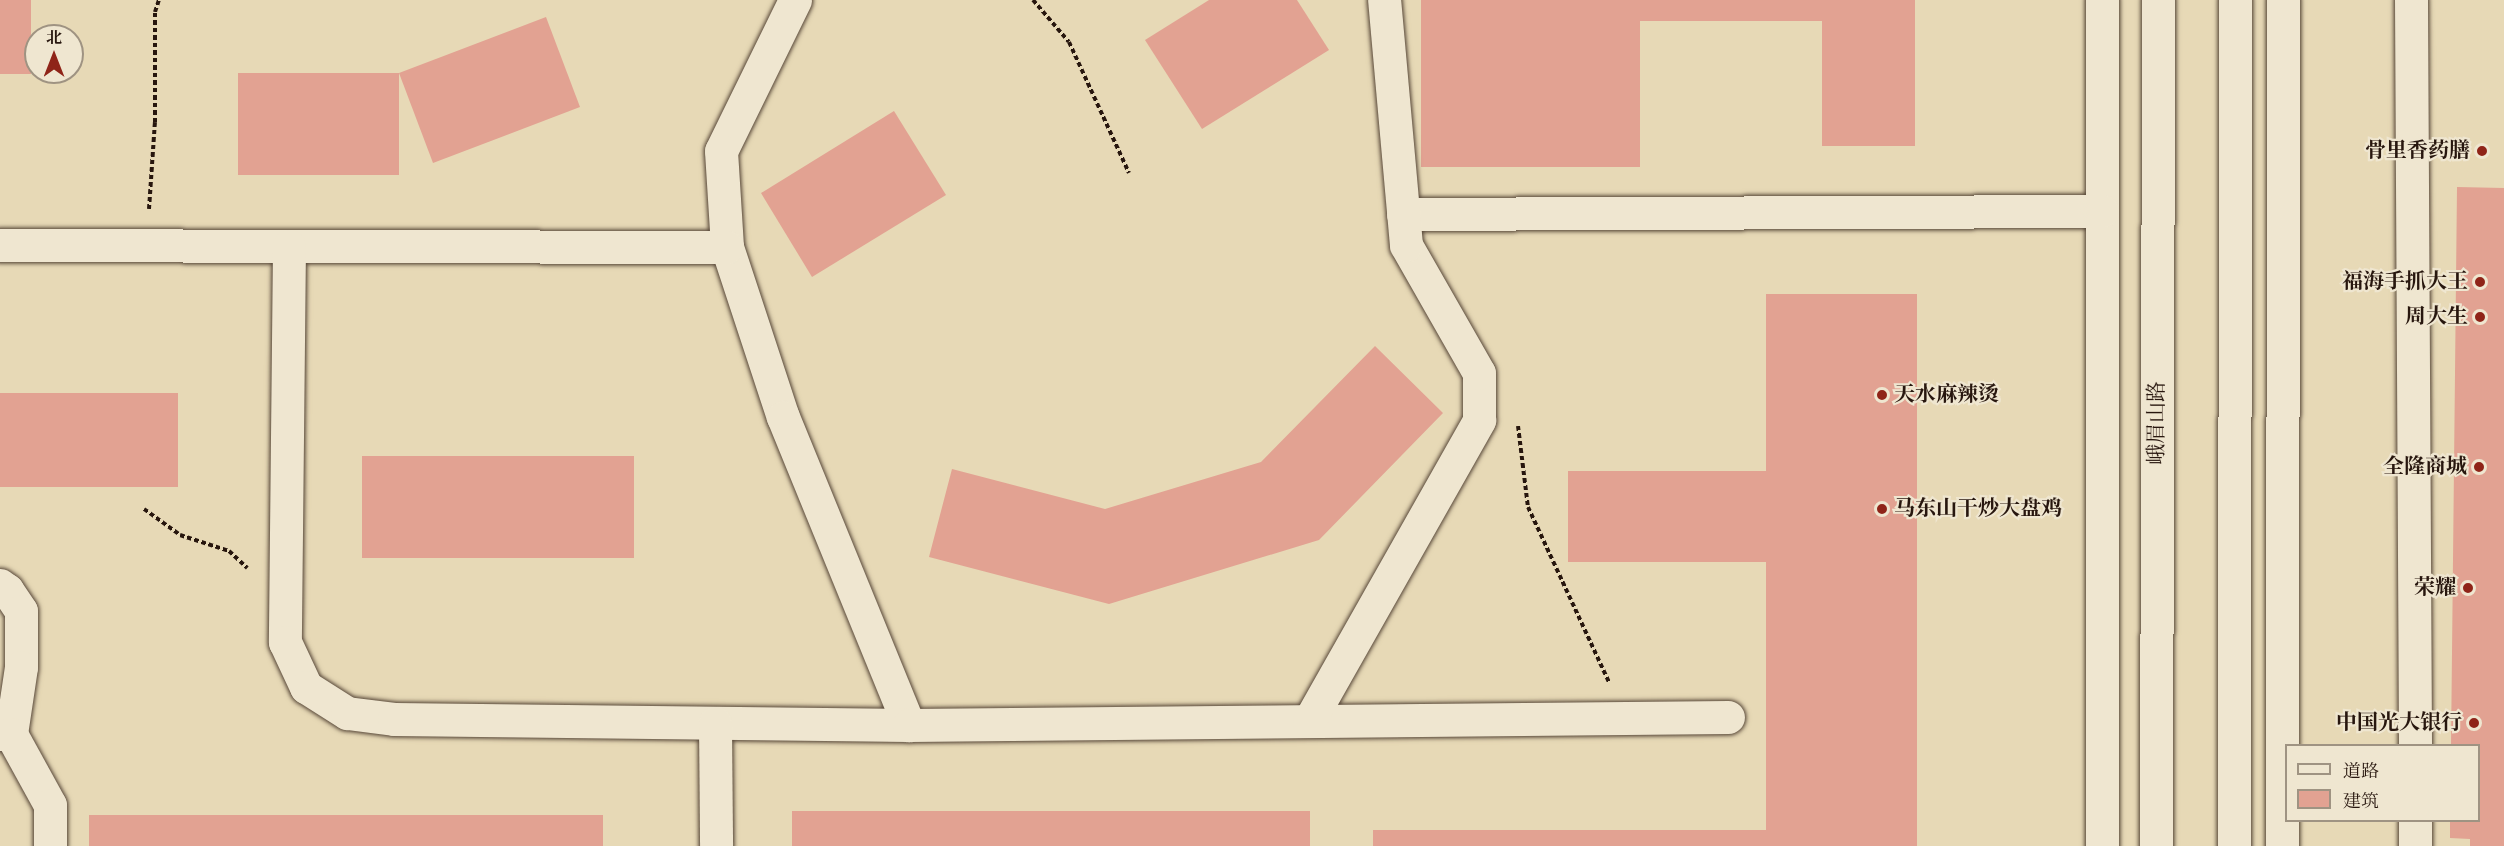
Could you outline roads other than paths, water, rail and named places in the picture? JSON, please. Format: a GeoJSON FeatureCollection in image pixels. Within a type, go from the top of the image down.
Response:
{"type":"FeatureCollection","features":[{"type":"Feature","properties":{"kind":"street"},"geometry":{"type":"LineString","coordinates":[[795,0],[721,151],[727,247],[783,417],[909,725]]}},
{"type":"Feature","properties":{"kind":"street"},"geometry":{"type":"LineString","coordinates":[[1309,721],[1479,420],[1479,373],[1406,245],[1384,0]]}},
{"type":"Feature","properties":{"kind":"street"},"geometry":{"type":"LineString","coordinates":[[2102,0],[2102,846]]}},
{"type":"Feature","properties":{"kind":"street","name":"峨眉山路"},"geometry":{"type":"LineString","coordinates":[[2156,846],[2158,0]]}},
{"type":"Feature","properties":{"kind":"street"},"geometry":{"type":"LineString","coordinates":[[2234,846],[2235,0]]}},
{"type":"Feature","properties":{"kind":"street"},"geometry":{"type":"LineString","coordinates":[[2282,846],[2283,0]]}},
{"type":"Feature","properties":{"kind":"street"},"geometry":{"type":"LineString","coordinates":[[2410,0],[2415,744]]}},
{"type":"Feature","properties":{"kind":"street"},"geometry":{"type":"LineString","coordinates":[[1403,214],[2102,211]]}},
{"type":"Feature","properties":{"kind":"street"},"geometry":{"type":"LineString","coordinates":[[0,245],[727,247]]}},
{"type":"Feature","properties":{"kind":"street"},"geometry":{"type":"LineString","coordinates":[[289,246],[285,642],[306,687],[347,713],[394,718],[909,725],[1728,717]]}},
{"type":"Feature","properties":{"kind":"street"},"geometry":{"type":"LineString","coordinates":[[0,585],[7,590],[21,610],[21,667],[6,734],[50,805],[50,846]]}},
{"type":"Feature","properties":{"kind":"street"},"geometry":{"type":"LineString","coordinates":[[715,723],[716,846]]}},
{"type":"Feature","properties":{"kind":"street"},"geometry":{"type":"LineString","coordinates":[[2415,822],[2415,846]]}},
{"type":"Feature","properties":{"kind":"place","name":"骨里香药膳"},"geometry":{"type":"Point","coordinates":[2482,151]}},
{"type":"Feature","properties":{"kind":"place","name":"福海手抓大王"},"geometry":{"type":"Point","coordinates":[2480,282]}},
{"type":"Feature","properties":{"kind":"place","name":"周大生"},"geometry":{"type":"Point","coordinates":[2480,317]}},
{"type":"Feature","properties":{"kind":"place","name":"天水麻辣烫"},"geometry":{"type":"Point","coordinates":[1882,395]}},
{"type":"Feature","properties":{"kind":"place","name":"全隆商城"},"geometry":{"type":"Point","coordinates":[2479,467]}},
{"type":"Feature","properties":{"kind":"place","name":"马东山干炒大盘鸡"},"geometry":{"type":"Point","coordinates":[1882,509]}},
{"type":"Feature","properties":{"kind":"place","name":"荣耀"},"geometry":{"type":"Point","coordinates":[2468,588]}},
{"type":"Feature","properties":{"kind":"place","name":"中国光大银行"},"geometry":{"type":"Point","coordinates":[2474,723]}}]}
